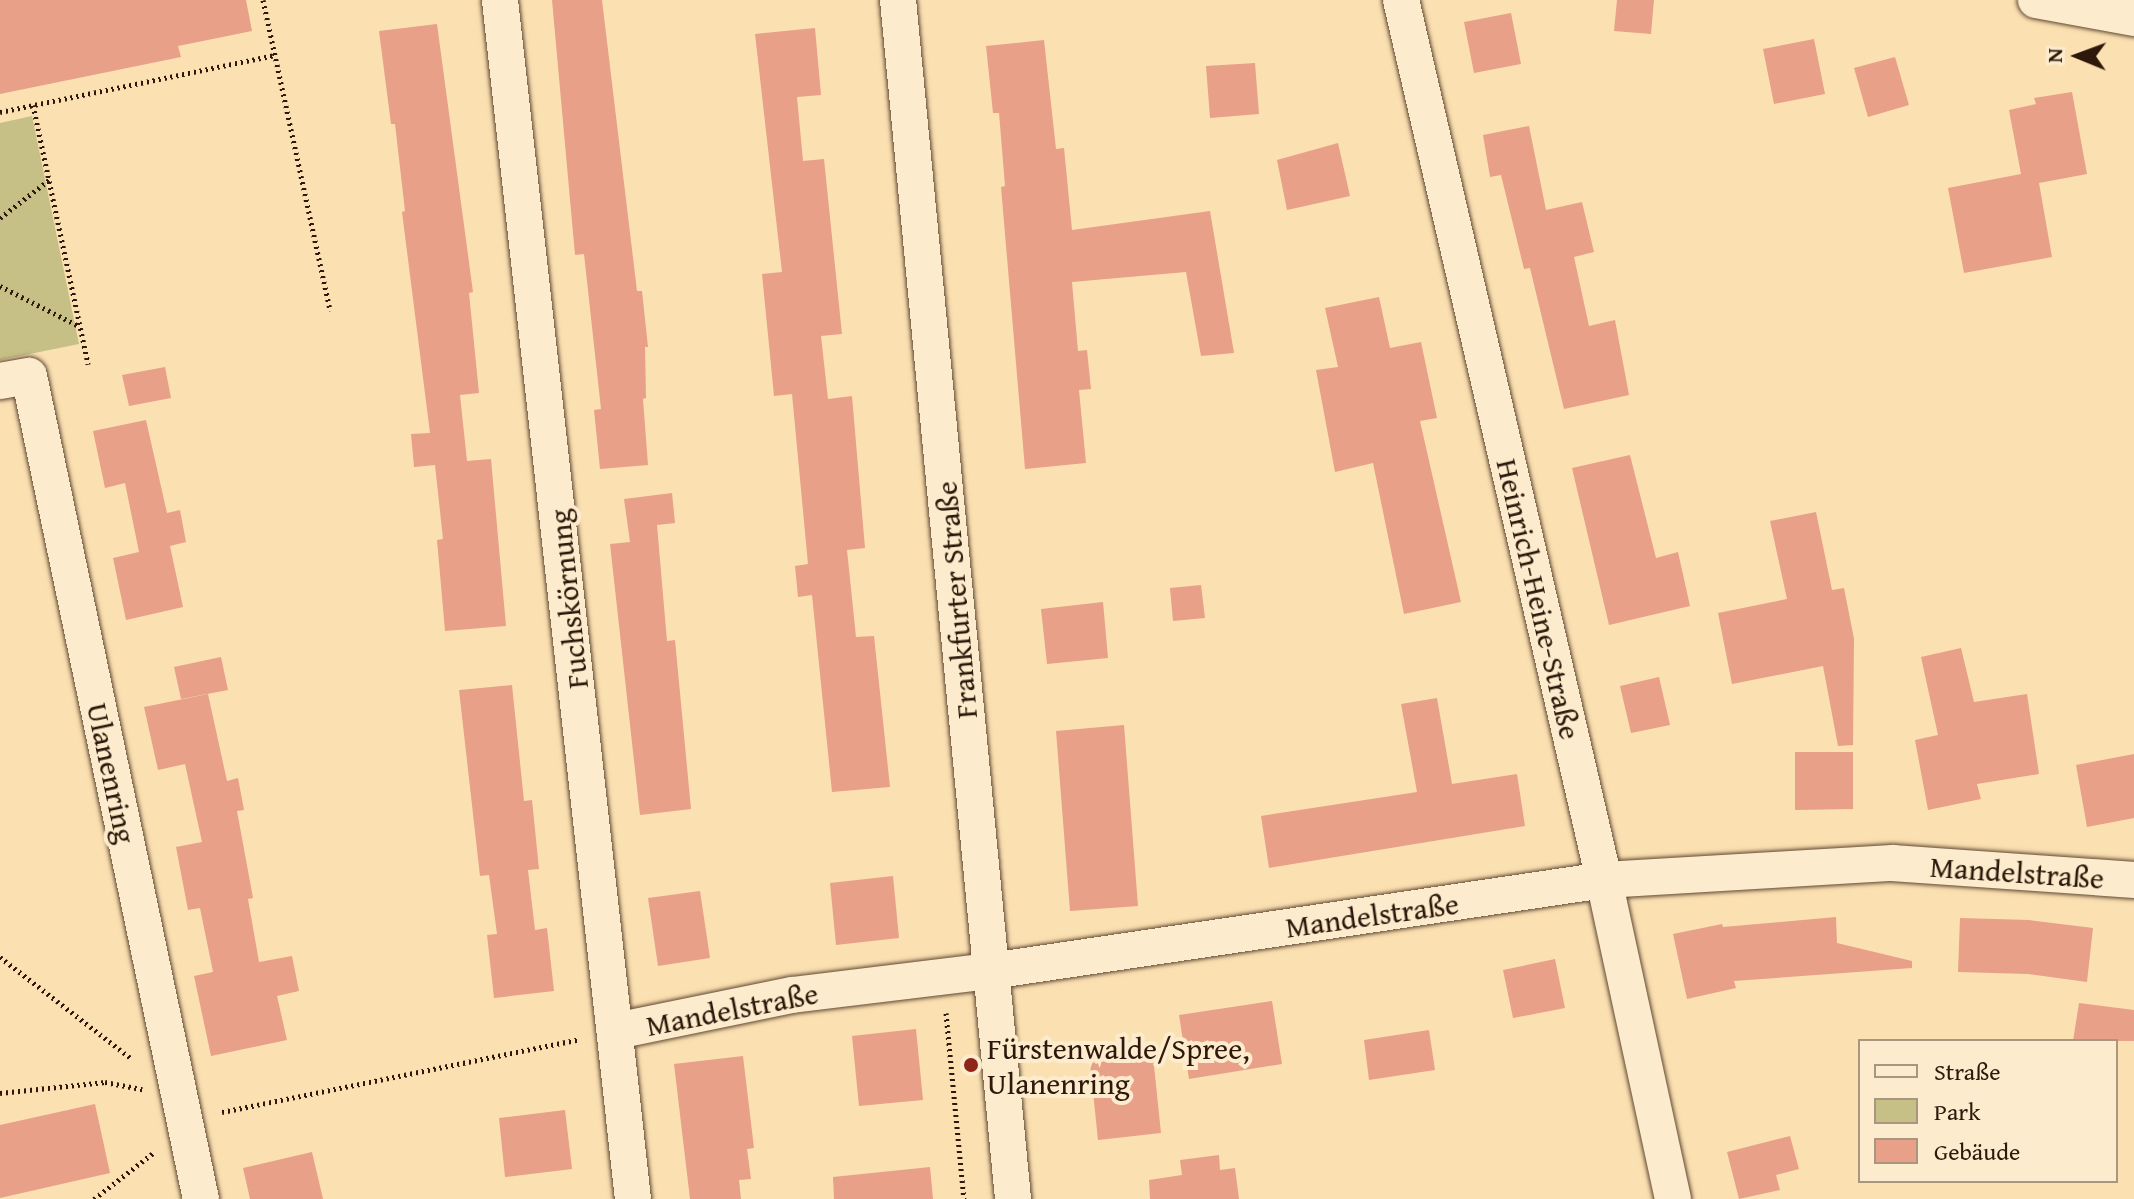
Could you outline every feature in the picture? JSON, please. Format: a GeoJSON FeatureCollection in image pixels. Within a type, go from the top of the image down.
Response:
{"type":"FeatureCollection","features":[{"type":"Feature","properties":{"kind":"street","name":"Fuchskörnung"},"geometry":{"type":"LineString","coordinates":[[500,0],[633,1199]]}},
{"type":"Feature","properties":{"kind":"street","name":"Frankfurter Straße"},"geometry":{"type":"LineString","coordinates":[[898,0],[1013,1199]]}},
{"type":"Feature","properties":{"kind":"street","name":"Heinrich-Heine-Straße"},"geometry":{"type":"LineString","coordinates":[[1401,0],[1604,880],[1673,1199]]}},
{"type":"Feature","properties":{"kind":"street"},"geometry":{"type":"LineString","coordinates":[[2036,0],[2134,18]]}},
{"type":"Feature","properties":{"kind":"street","name":"Ulanenring"},"geometry":{"type":"LineString","coordinates":[[0,381],[29,376],[201,1199]]}},
{"type":"Feature","properties":{"kind":"street","name":"Mandelstraße"},"geometry":{"type":"LineString","coordinates":[[616,1031],[792,995],[991,971],[1604,880],[1892,863],[2134,880]]}},
{"type":"Feature","properties":{"kind":"path"},"geometry":{"type":"LineString","coordinates":[[263,0],[330,311]]}},
{"type":"Feature","properties":{"kind":"path"},"geometry":{"type":"LineString","coordinates":[[0,112],[275,55]]}},
{"type":"Feature","properties":{"kind":"path"},"geometry":{"type":"LineString","coordinates":[[33,105],[88,364]]}},
{"type":"Feature","properties":{"kind":"path"},"geometry":{"type":"LineString","coordinates":[[0,218],[49,180]]}},
{"type":"Feature","properties":{"kind":"path"},"geometry":{"type":"LineString","coordinates":[[0,286],[80,326]]}},
{"type":"Feature","properties":{"kind":"path"},"geometry":{"type":"LineString","coordinates":[[0,957],[134,1061]]}},
{"type":"Feature","properties":{"kind":"path"},"geometry":{"type":"LineString","coordinates":[[943,977],[964,1199]]}},
{"type":"Feature","properties":{"kind":"path"},"geometry":{"type":"LineString","coordinates":[[94,1199],[184,1114],[616,1031]]}},
{"type":"Feature","properties":{"kind":"path"},"geometry":{"type":"LineString","coordinates":[[0,1093],[105,1082],[184,1114]]}},
{"type":"Feature","properties":{"kind":"green space"},"geometry":{"type":"Polygon","coordinates":[[[32,116],[79,344],[0,360],[0,123],[32,116]]]}},
{"type":"Feature","properties":{"kind":"building"},"geometry":{"type":"Polygon","coordinates":[[[0,0],[246,0],[252,31],[178,46],[181,57],[0,94],[0,0]]]}},
{"type":"Feature","properties":{"kind":"building"},"geometry":{"type":"Polygon","coordinates":[[[552,0],[602,0],[637,291],[642,291],[648,347],[645,347],[646,398],[643,399],[648,465],[600,469],[594,410],[601,409],[584,254],[575,255],[552,0]]]}},
{"type":"Feature","properties":{"kind":"building"},"geometry":{"type":"Polygon","coordinates":[[[1617,0],[1654,0],[1651,34],[1614,31],[1617,0]]]}},
{"type":"Feature","properties":{"kind":"building"},"geometry":{"type":"Polygon","coordinates":[[[1511,13],[1521,64],[1474,73],[1464,22],[1511,13]]]}},
{"type":"Feature","properties":{"kind":"building"},"geometry":{"type":"Polygon","coordinates":[[[437,24],[473,292],[469,293],[479,393],[460,395],[467,461],[491,459],[506,626],[445,631],[437,540],[443,539],[435,465],[414,467],[411,434],[430,433],[402,212],[405,211],[395,124],[391,124],[379,31],[437,24]]]}},
{"type":"Feature","properties":{"kind":"building"},"geometry":{"type":"Polygon","coordinates":[[[815,28],[821,95],[797,97],[803,161],[824,159],[842,334],[821,336],[828,399],[852,396],[865,548],[847,550],[856,637],[874,636],[890,787],[832,792],[812,595],[798,597],[795,566],[808,564],[792,394],[774,396],[762,274],[782,272],[755,34],[815,28]]]}},
{"type":"Feature","properties":{"kind":"building"},"geometry":{"type":"Polygon","coordinates":[[[1814,39],[1825,94],[1774,104],[1763,49],[1814,39]]]}},
{"type":"Feature","properties":{"kind":"building"},"geometry":{"type":"Polygon","coordinates":[[[1044,40],[1056,149],[1064,148],[1072,230],[1210,211],[1234,353],[1201,356],[1186,272],[1072,282],[1078,351],[1087,350],[1091,389],[1079,390],[1086,463],[1025,469],[1001,187],[1005,186],[999,113],[993,113],[986,46],[1044,40]]]}},
{"type":"Feature","properties":{"kind":"building"},"geometry":{"type":"Polygon","coordinates":[[[1895,57],[1909,105],[1868,117],[1854,68],[1895,57]]]}},
{"type":"Feature","properties":{"kind":"building"},"geometry":{"type":"Polygon","coordinates":[[[1255,63],[1259,114],[1210,118],[1206,66],[1255,63]]]}},
{"type":"Feature","properties":{"kind":"building"},"geometry":{"type":"Polygon","coordinates":[[[2072,92],[2087,174],[2039,183],[2052,257],[1964,273],[1948,188],[2021,174],[2009,110],[2036,104],[2034,98],[2072,92]]]}},
{"type":"Feature","properties":{"kind":"building"},"geometry":{"type":"Polygon","coordinates":[[[1529,126],[1546,210],[1582,202],[1594,252],[1574,257],[1589,326],[1615,320],[1629,395],[1564,409],[1530,268],[1524,269],[1501,175],[1490,177],[1483,135],[1529,126]]]}},
{"type":"Feature","properties":{"kind":"building"},"geometry":{"type":"Polygon","coordinates":[[[1338,143],[1350,196],[1287,210],[1277,160],[1338,143]]]}},
{"type":"Feature","properties":{"kind":"building"},"geometry":{"type":"Polygon","coordinates":[[[1379,297],[1390,348],[1421,342],[1437,418],[1420,421],[1461,602],[1404,614],[1373,463],[1335,472],[1316,370],[1338,367],[1325,308],[1379,297]]]}},
{"type":"Feature","properties":{"kind":"building"},"geometry":{"type":"Polygon","coordinates":[[[165,367],[171,398],[129,406],[122,375],[165,367]]]}},
{"type":"Feature","properties":{"kind":"building"},"geometry":{"type":"Polygon","coordinates":[[[146,420],[167,513],[180,510],[186,542],[170,546],[183,607],[126,620],[113,558],[139,552],[125,483],[105,488],[93,431],[146,420]]]}},
{"type":"Feature","properties":{"kind":"building"},"geometry":{"type":"Polygon","coordinates":[[[1630,455],[1656,558],[1678,552],[1690,606],[1609,625],[1572,468],[1630,455]]]}},
{"type":"Feature","properties":{"kind":"building"},"geometry":{"type":"Polygon","coordinates":[[[672,493],[675,523],[657,525],[667,641],[675,640],[691,809],[640,815],[610,544],[630,542],[624,499],[672,493]]]}},
{"type":"Feature","properties":{"kind":"building"},"geometry":{"type":"Polygon","coordinates":[[[1816,512],[1832,590],[1844,588],[1854,639],[1853,745],[1838,746],[1823,666],[1732,684],[1718,613],[1787,599],[1770,521],[1816,512]]]}},
{"type":"Feature","properties":{"kind":"building"},"geometry":{"type":"Polygon","coordinates":[[[1201,585],[1205,618],[1173,621],[1170,588],[1201,585]]]}},
{"type":"Feature","properties":{"kind":"building"},"geometry":{"type":"Polygon","coordinates":[[[1103,602],[1108,658],[1047,664],[1041,609],[1103,602]]]}},
{"type":"Feature","properties":{"kind":"building"},"geometry":{"type":"Polygon","coordinates":[[[1961,648],[1974,702],[2027,694],[2039,774],[1977,784],[1981,799],[1928,810],[1915,740],[1938,735],[1921,657],[1961,648]]]}},
{"type":"Feature","properties":{"kind":"building"},"geometry":{"type":"Polygon","coordinates":[[[221,657],[228,690],[181,699],[174,667],[221,657]]]}},
{"type":"Feature","properties":{"kind":"building"},"geometry":{"type":"Polygon","coordinates":[[[1659,677],[1670,725],[1631,733],[1620,686],[1659,677]]]}},
{"type":"Feature","properties":{"kind":"building"},"geometry":{"type":"Polygon","coordinates":[[[512,685],[524,801],[532,800],[539,869],[528,870],[535,930],[547,928],[554,991],[494,998],[487,935],[497,934],[489,875],[480,876],[459,690],[512,685]]]}},
{"type":"Feature","properties":{"kind":"building"},"geometry":{"type":"Polygon","coordinates":[[[208,694],[227,781],[238,778],[244,810],[237,811],[253,898],[248,899],[259,962],[292,956],[299,991],[277,996],[287,1040],[211,1056],[194,976],[213,972],[200,908],[188,910],[176,847],[202,842],[185,764],[158,770],[144,707],[208,694]]]}},
{"type":"Feature","properties":{"kind":"building"},"geometry":{"type":"Polygon","coordinates":[[[1437,698],[1452,784],[1517,774],[1525,826],[1269,868],[1261,816],[1417,792],[1401,704],[1437,698]]]}},
{"type":"Feature","properties":{"kind":"building"},"geometry":{"type":"Polygon","coordinates":[[[1124,725],[1138,906],[1070,911],[1056,731],[1124,725]]]}},
{"type":"Feature","properties":{"kind":"building"},"geometry":{"type":"Polygon","coordinates":[[[1795,752],[1853,752],[1853,809],[1795,810],[1795,752]]]}},
{"type":"Feature","properties":{"kind":"building"},"geometry":{"type":"Polygon","coordinates":[[[2134,754],[2134,818],[2087,827],[2076,765],[2134,754]]]}},
{"type":"Feature","properties":{"kind":"building"},"geometry":{"type":"Polygon","coordinates":[[[893,876],[899,938],[836,945],[830,883],[893,876]]]}},
{"type":"Feature","properties":{"kind":"building"},"geometry":{"type":"Polygon","coordinates":[[[700,891],[710,958],[658,966],[648,898],[700,891]]]}},
{"type":"Feature","properties":{"kind":"building"},"geometry":{"type":"Polygon","coordinates":[[[1836,917],[1837,943],[1912,961],[1912,968],[1734,981],[1736,988],[1687,999],[1673,934],[1722,924],[1723,927],[1836,917]]]}},
{"type":"Feature","properties":{"kind":"building"},"geometry":{"type":"Polygon","coordinates":[[[1960,918],[2029,920],[2093,928],[2087,982],[2028,974],[1958,972],[1960,918]]]}},
{"type":"Feature","properties":{"kind":"building"},"geometry":{"type":"Polygon","coordinates":[[[1555,959],[1565,1008],[1513,1018],[1503,970],[1555,959]]]}},
{"type":"Feature","properties":{"kind":"building"},"geometry":{"type":"Polygon","coordinates":[[[1272,1001],[1282,1064],[1189,1079],[1179,1015],[1272,1001]]]}},
{"type":"Feature","properties":{"kind":"building"},"geometry":{"type":"Polygon","coordinates":[[[2079,1003],[2134,1010],[2134,1041],[2073,1039],[2079,1003]]]}},
{"type":"Feature","properties":{"kind":"building"},"geometry":{"type":"Polygon","coordinates":[[[916,1029],[923,1100],[859,1106],[852,1036],[916,1029]]]}},
{"type":"Feature","properties":{"kind":"building"},"geometry":{"type":"Polygon","coordinates":[[[1429,1030],[1435,1070],[1369,1080],[1364,1040],[1429,1030]]]}},
{"type":"Feature","properties":{"kind":"building"},"geometry":{"type":"Polygon","coordinates":[[[743,1056],[754,1148],[747,1149],[751,1179],[739,1180],[741,1199],[690,1199],[674,1064],[743,1056]]]}},
{"type":"Feature","properties":{"kind":"building"},"geometry":{"type":"Polygon","coordinates":[[[1153,1056],[1161,1133],[1098,1140],[1090,1063],[1153,1056]]]}},
{"type":"Feature","properties":{"kind":"building"},"geometry":{"type":"Polygon","coordinates":[[[95,1104],[110,1173],[0,1198],[0,1125],[95,1104]]]}},
{"type":"Feature","properties":{"kind":"building"},"geometry":{"type":"Polygon","coordinates":[[[565,1110],[572,1169],[505,1177],[499,1118],[565,1110]]]}},
{"type":"Feature","properties":{"kind":"building"},"geometry":{"type":"Polygon","coordinates":[[[1790,1136],[1799,1169],[1776,1175],[1780,1190],[1739,1199],[1727,1152],[1790,1136]]]}},
{"type":"Feature","properties":{"kind":"building"},"geometry":{"type":"Polygon","coordinates":[[[312,1152],[323,1199],[250,1199],[243,1168],[312,1152]]]}},
{"type":"Feature","properties":{"kind":"building"},"geometry":{"type":"Polygon","coordinates":[[[1219,1155],[1220,1170],[1235,1168],[1239,1199],[1150,1199],[1149,1180],[1182,1175],[1180,1160],[1219,1155]]]}},
{"type":"Feature","properties":{"kind":"building"},"geometry":{"type":"Polygon","coordinates":[[[930,1167],[933,1199],[834,1199],[833,1177],[930,1167]]]}},
{"type":"Feature","properties":{"kind":"place","name":"Fürstenwalde/Spree, Ulanenring"},"geometry":{"type":"Point","coordinates":[971,1065]}}]}
